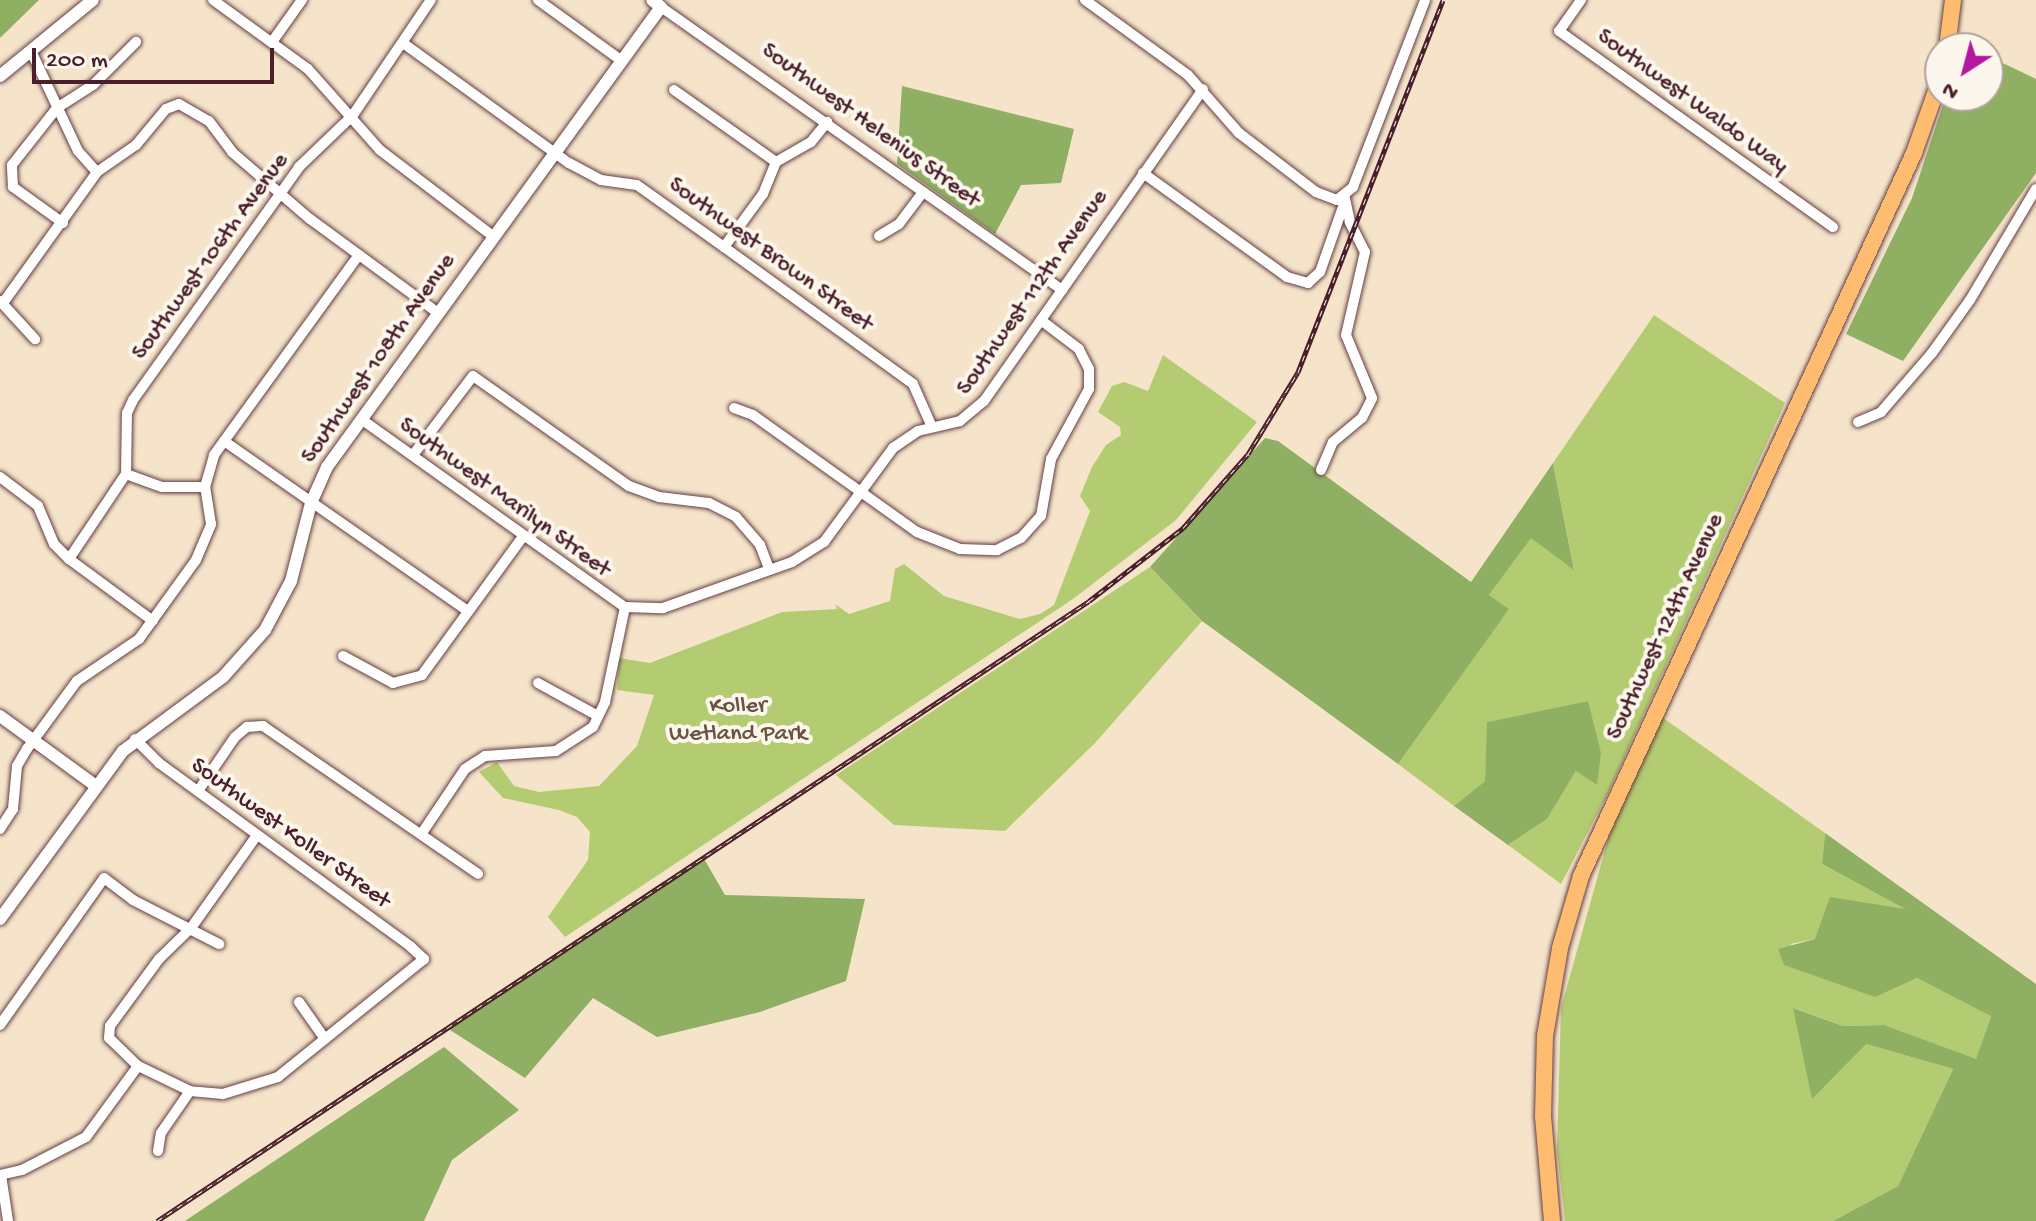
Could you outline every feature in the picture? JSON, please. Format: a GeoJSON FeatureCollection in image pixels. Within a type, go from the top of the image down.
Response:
{"type":"FeatureCollection","features":[{"type":"Feature","properties":{"kind":"main road"},"geometry":{"type":"LineString","coordinates":[[1949,32],[1953,0]]}},
{"type":"Feature","properties":{"kind":"main road","name":"Southwest 124th Avenue"},"geometry":{"type":"LineString","coordinates":[[1552,1221],[1543,1117],[1545,1036],[1560,948],[1581,876],[1914,153],[1929,112]]}},
{"type":"Feature","properties":{"kind":"street"},"geometry":{"type":"LineString","coordinates":[[0,76],[93,0]]}},
{"type":"Feature","properties":{"kind":"street"},"geometry":{"type":"LineString","coordinates":[[213,0],[308,69],[391,160],[494,237]]}},
{"type":"Feature","properties":{"kind":"street"},"geometry":{"type":"LineString","coordinates":[[272,42],[302,0]]}},
{"type":"Feature","properties":{"kind":"street","name":"Southwest 106th Avenue"},"geometry":{"type":"LineString","coordinates":[[126,474],[127,413],[133,400],[281,191],[311,153],[353,115],[431,0]]}},
{"type":"Feature","properties":{"kind":"street"},"geometry":{"type":"LineString","coordinates":[[538,0],[622,61]]}},
{"type":"Feature","properties":{"kind":"street"},"geometry":{"type":"LineString","coordinates":[[1085,0],[1203,89],[1239,133],[1292,174],[1329,198],[1345,198]]}},
{"type":"Feature","properties":{"kind":"street"},"geometry":{"type":"LineString","coordinates":[[1143,173],[1287,277],[1308,283],[1320,272],[1345,198],[1425,0]]}},
{"type":"Feature","properties":{"kind":"street","name":"Southwest Waldo Way"},"geometry":{"type":"LineString","coordinates":[[1581,0],[1559,31],[1833,227]]}},
{"type":"Feature","properties":{"kind":"street","name":"Southwest 108th Avenue"},"geometry":{"type":"LineString","coordinates":[[0,919],[96,786],[135,739],[223,677],[253,647],[287,590],[311,503],[327,467],[622,61],[656,3]]}},
{"type":"Feature","properties":{"kind":"street","name":"Southwest Helenius Street"},"geometry":{"type":"LineString","coordinates":[[656,3],[1062,290]]}},
{"type":"Feature","properties":{"kind":"street"},"geometry":{"type":"LineString","coordinates":[[63,223],[13,187],[9,177],[12,165],[57,108],[93,85],[136,42]]}},
{"type":"Feature","properties":{"kind":"street","name":"Southwest Brown Street"},"geometry":{"type":"LineString","coordinates":[[403,43],[586,174],[637,185],[913,384],[932,427]]}},
{"type":"Feature","properties":{"kind":"street"},"geometry":{"type":"LineString","coordinates":[[31,51],[78,151],[97,172]]}},
{"type":"Feature","properties":{"kind":"street"},"geometry":{"type":"LineString","coordinates":[[110,66],[121,74]]}},
{"type":"Feature","properties":{"kind":"street","name":"Southwest 112th Avenue"},"geometry":{"type":"LineString","coordinates":[[625,607],[663,608],[768,566],[811,554],[893,448],[932,427],[952,424],[978,408],[1203,89]]}},
{"type":"Feature","properties":{"kind":"street"},"geometry":{"type":"LineString","coordinates":[[674,90],[776,162]]}},
{"type":"Feature","properties":{"kind":"street"},"geometry":{"type":"LineString","coordinates":[[35,339],[1,302],[63,223],[97,172],[136,145],[166,109],[179,104],[209,121],[232,152],[359,255],[438,313]]}},
{"type":"Feature","properties":{"kind":"street"},"geometry":{"type":"LineString","coordinates":[[724,247],[763,194],[776,162],[811,142],[827,122]]}},
{"type":"Feature","properties":{"kind":"street"},"geometry":{"type":"LineString","coordinates":[[1858,422],[1881,412],[1932,353],[1970,300],[2036,189]]}},
{"type":"Feature","properties":{"kind":"street"},"geometry":{"type":"LineString","coordinates":[[879,236],[899,224],[923,192]]}},
{"type":"Feature","properties":{"kind":"street"},"geometry":{"type":"LineString","coordinates":[[1321,470],[1333,442],[1362,418],[1372,398],[1346,335],[1365,252],[1350,222],[1345,198]]}},
{"type":"Feature","properties":{"kind":"street"},"geometry":{"type":"LineString","coordinates":[[0,829],[16,799],[17,766],[33,740],[77,681],[129,650],[153,621],[207,541],[210,510],[205,487],[210,465],[224,441],[359,255]]}},
{"type":"Feature","properties":{"kind":"street"},"geometry":{"type":"LineString","coordinates":[[734,408],[753,415],[917,532],[960,549],[997,550],[1034,526],[1046,502],[1051,459],[1090,379],[1079,349],[1041,320]]}},
{"type":"Feature","properties":{"kind":"street"},"geometry":{"type":"LineString","coordinates":[[413,455],[473,376],[629,486],[659,497],[709,503],[736,517],[755,537],[768,566]]}},
{"type":"Feature","properties":{"kind":"street","name":"Southwest Marilyn Street"},"geometry":{"type":"LineString","coordinates":[[361,419],[625,607]]}},
{"type":"Feature","properties":{"kind":"street"},"geometry":{"type":"LineString","coordinates":[[224,441],[311,503],[338,517],[468,611]]}},
{"type":"Feature","properties":{"kind":"street"},"geometry":{"type":"LineString","coordinates":[[69,559],[126,474],[162,487],[205,487]]}},
{"type":"Feature","properties":{"kind":"street"},"geometry":{"type":"LineString","coordinates":[[0,477],[38,506],[54,544],[69,559],[153,621]]}},
{"type":"Feature","properties":{"kind":"street"},"geometry":{"type":"LineString","coordinates":[[343,656],[380,679],[412,681],[430,666],[524,535]]}},
{"type":"Feature","properties":{"kind":"street"},"geometry":{"type":"LineString","coordinates":[[422,833],[465,769],[485,756],[556,751],[583,737],[598,716],[625,607]]}},
{"type":"Feature","properties":{"kind":"street"},"geometry":{"type":"LineString","coordinates":[[538,683],[598,716]]}},
{"type":"Feature","properties":{"kind":"street"},"geometry":{"type":"LineString","coordinates":[[0,716],[96,786]]}},
{"type":"Feature","properties":{"kind":"street"},"geometry":{"type":"LineString","coordinates":[[198,791],[247,727],[275,730],[384,812],[422,833],[478,874]]}},
{"type":"Feature","properties":{"kind":"street","name":"Southwest Koller Street"},"geometry":{"type":"LineString","coordinates":[[135,739],[198,791],[424,959],[325,1039]]}},
{"type":"Feature","properties":{"kind":"street"},"geometry":{"type":"LineString","coordinates":[[257,835],[191,928],[159,959],[110,1026],[109,1038],[138,1066],[190,1091],[223,1094],[251,1088],[278,1077],[325,1039],[299,1002]]}},
{"type":"Feature","properties":{"kind":"street"},"geometry":{"type":"LineString","coordinates":[[0,1025],[3,1007],[104,878],[133,900],[219,944]]}},
{"type":"Feature","properties":{"kind":"street"},"geometry":{"type":"LineString","coordinates":[[8,1221],[0,1175],[22,1170],[86,1137],[138,1066]]}},
{"type":"Feature","properties":{"kind":"street"},"geometry":{"type":"LineString","coordinates":[[158,1151],[161,1133],[190,1091]]}},
{"type":"Feature","properties":{"kind":"green space"},"geometry":{"type":"Polygon","coordinates":[[[0,0],[39,0],[0,38],[0,0]]]}},
{"type":"Feature","properties":{"kind":"green space"},"geometry":{"type":"Polygon","coordinates":[[[2004,64],[2036,79],[2036,173],[1903,361],[1846,334],[1912,198],[1941,112],[2004,112],[2004,64]]]}},
{"type":"Feature","properties":{"kind":"green space"},"geometry":{"type":"Polygon","coordinates":[[[902,86],[1074,129],[1061,183],[1021,185],[995,234],[897,164],[902,86]]]}},
{"type":"Feature","properties":{"kind":"green space"},"geometry":{"type":"Polygon","coordinates":[[[1654,315],[1785,403],[1609,791],[1561,884],[1508,845],[1547,819],[1576,771],[1596,784],[1588,701],[1488,722],[1485,781],[1454,806],[1398,764],[1508,609],[1489,595],[1531,537],[1574,569],[1553,463],[1654,315]]]}},
{"type":"Feature","properties":{"kind":"green space","name":"Koller Wetland Park"},"geometry":{"type":"Polygon","coordinates":[[[1163,355],[1257,422],[1176,520],[1073,599],[565,937],[548,917],[588,860],[590,832],[577,817],[503,798],[479,772],[497,762],[514,786],[539,792],[599,786],[637,746],[654,695],[617,690],[619,658],[650,663],[782,612],[837,609],[835,604],[849,614],[890,601],[895,569],[904,564],[944,596],[1020,619],[1040,614],[1054,605],[1090,511],[1080,496],[1092,467],[1106,445],[1121,435],[1120,427],[1098,412],[1112,386],[1124,382],[1148,391],[1163,355]]]}},
{"type":"Feature","properties":{"kind":"green space"},"geometry":{"type":"Polygon","coordinates":[[[1265,438],[1278,441],[1471,582],[1553,463],[1574,570],[1531,538],[1489,595],[1509,609],[1398,764],[1202,621],[1150,567],[1265,438]]]}},
{"type":"Feature","properties":{"kind":"green space"},"geometry":{"type":"Polygon","coordinates":[[[1150,567],[1202,621],[1096,742],[1005,831],[894,825],[836,775],[1150,567]]]}},
{"type":"Feature","properties":{"kind":"green space"},"geometry":{"type":"Polygon","coordinates":[[[1588,701],[1601,753],[1597,785],[1576,771],[1547,819],[1508,845],[1454,806],[1485,781],[1487,722],[1588,701]]]}},
{"type":"Feature","properties":{"kind":"green space"},"geometry":{"type":"Polygon","coordinates":[[[1659,715],[1825,833],[1822,864],[1907,910],[1882,907],[1815,939],[1790,944],[1875,996],[1917,978],[1991,1015],[1976,1060],[1884,1025],[1843,1026],[1794,1008],[1866,1044],[1953,1069],[1898,1186],[1833,1221],[1565,1221],[1557,1151],[1561,1008],[1612,825],[1659,715]]]}},
{"type":"Feature","properties":{"kind":"green space"},"geometry":{"type":"Polygon","coordinates":[[[1825,833],[2036,984],[2036,1221],[1833,1221],[1898,1186],[1953,1069],[1866,1044],[1812,1099],[1793,1008],[1843,1026],[1884,1025],[1976,1059],[1991,1016],[1917,978],[1875,997],[1784,965],[1778,949],[1815,939],[1830,897],[1905,909],[1822,864],[1825,833]]]}},
{"type":"Feature","properties":{"kind":"green space"},"geometry":{"type":"Polygon","coordinates":[[[703,857],[725,895],[865,899],[846,981],[760,1012],[657,1037],[593,998],[525,1078],[447,1028],[703,857]]]}},
{"type":"Feature","properties":{"kind":"green space"},"geometry":{"type":"Polygon","coordinates":[[[444,1047],[519,1110],[452,1160],[424,1221],[185,1221],[444,1047]]]}},
{"type":"Feature","properties":{"kind":"railway"},"geometry":{"type":"LineString","coordinates":[[157,1221],[1089,601],[1183,528],[1248,454],[1298,372],[1443,0]]}}]}
